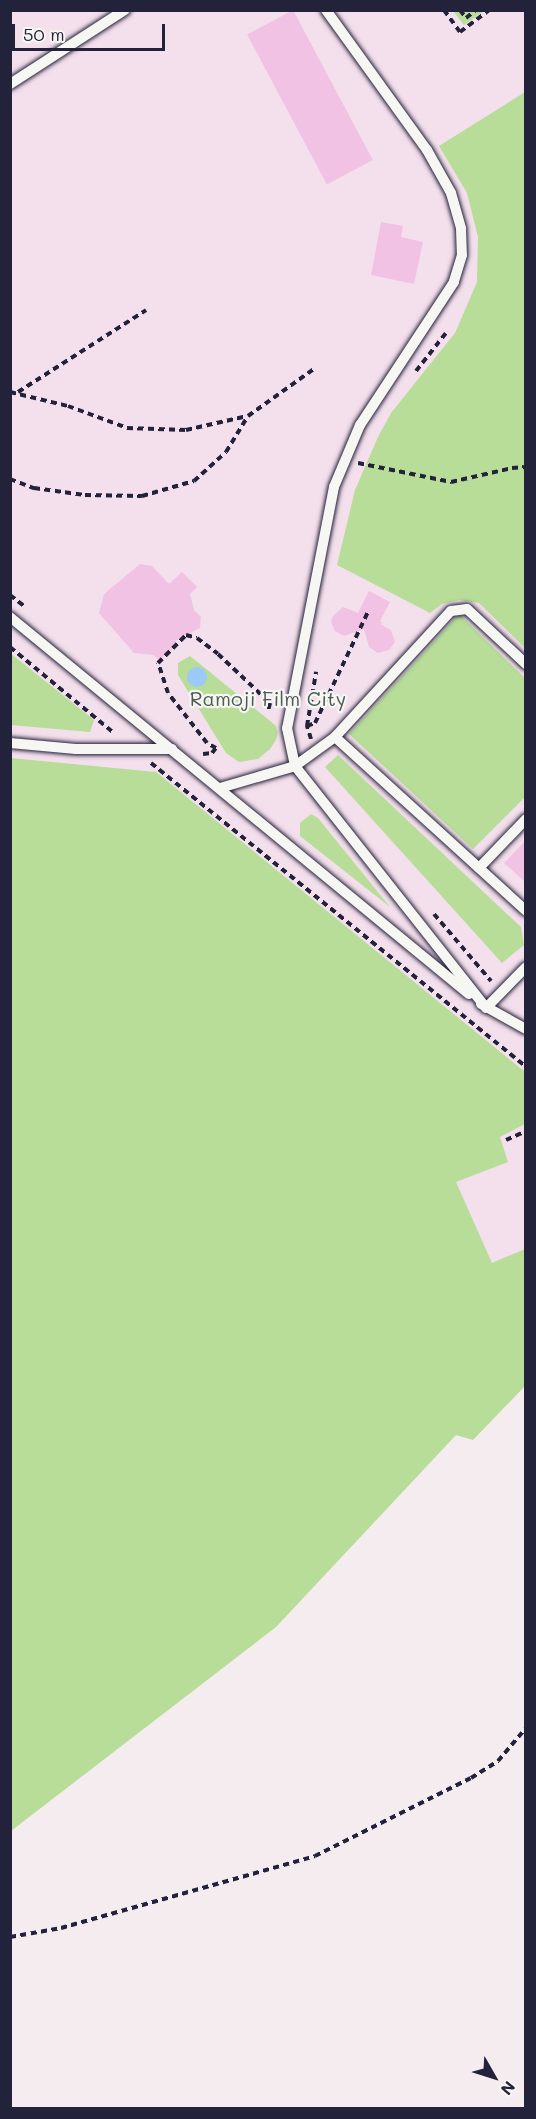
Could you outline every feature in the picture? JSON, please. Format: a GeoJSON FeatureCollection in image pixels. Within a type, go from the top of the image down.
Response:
{"type":"FeatureCollection","features":[{"type":"Feature","properties":{"kind":"lane"},"geometry":{"type":"LineString","coordinates":[[10,84],[125,10]]}},
{"type":"Feature","properties":{"kind":"lane"},"geometry":{"type":"LineString","coordinates":[[326,10],[427,150],[451,193],[461,229],[462,255],[454,282],[360,425],[334,487],[287,728],[295,766],[486,1008]]}},
{"type":"Feature","properties":{"kind":"lane"},"geometry":{"type":"LineString","coordinates":[[220,788],[295,766],[335,737],[451,611],[467,609],[525,664]]}},
{"type":"Feature","properties":{"kind":"lane"},"geometry":{"type":"LineString","coordinates":[[10,617],[486,1008],[525,1029]]}},
{"type":"Feature","properties":{"kind":"lane"},"geometry":{"type":"LineString","coordinates":[[335,737],[525,911]]}},
{"type":"Feature","properties":{"kind":"lane"},"geometry":{"type":"LineString","coordinates":[[10,743],[76,749],[172,749]]}},
{"type":"Feature","properties":{"kind":"lane"},"geometry":{"type":"LineString","coordinates":[[479,868],[525,819]]}},
{"type":"Feature","properties":{"kind":"lane"},"geometry":{"type":"LineString","coordinates":[[486,1008],[525,967]]}},
{"type":"Feature","properties":{"kind":"path"},"geometry":{"type":"LineString","coordinates":[[444,10],[460,32],[489,10]]}},
{"type":"Feature","properties":{"kind":"path"},"geometry":{"type":"LineString","coordinates":[[460,10],[466,18],[477,10]]}},
{"type":"Feature","properties":{"kind":"path"},"geometry":{"type":"LineString","coordinates":[[18,392],[146,310]]}},
{"type":"Feature","properties":{"kind":"path"},"geometry":{"type":"LineString","coordinates":[[10,392],[18,392],[68,406],[127,428],[186,430],[248,416],[315,368]]}},
{"type":"Feature","properties":{"kind":"path"},"geometry":{"type":"LineString","coordinates":[[10,478],[34,488],[85,495],[142,496],[194,481],[226,452],[248,416]]}},
{"type":"Feature","properties":{"kind":"path"},"geometry":{"type":"LineString","coordinates":[[345,460],[451,482],[512,468],[525,468]]}},
{"type":"Feature","properties":{"kind":"path"},"geometry":{"type":"LineString","coordinates":[[10,595],[29,610]]}},
{"type":"Feature","properties":{"kind":"path"},"geometry":{"type":"LineString","coordinates":[[308,726],[315,723],[368,612]]}},
{"type":"Feature","properties":{"kind":"path"},"geometry":{"type":"LineString","coordinates":[[195,747],[204,755],[216,748],[207,742],[168,693],[158,663],[186,635],[197,638],[218,654],[270,703],[268,711]]}},
{"type":"Feature","properties":{"kind":"path"},"geometry":{"type":"LineString","coordinates":[[10,647],[525,1067]]}},
{"type":"Feature","properties":{"kind":"path"},"geometry":{"type":"LineString","coordinates":[[506,1140],[525,1131]]}},
{"type":"Feature","properties":{"kind":"path"},"geometry":{"type":"LineString","coordinates":[[10,1937],[61,1928],[315,1856],[471,1778],[498,1761],[525,1728]]}},
{"type":"Feature","properties":{"kind":"shaded area","name":"Ramoji Film City"},"geometry":{"type":"Polygon","coordinates":[[[10,11],[525,11],[525,1385],[473,1440],[456,1435],[276,1627],[11,1549],[10,11]]]}},
{"type":"Feature","properties":{"kind":"green space"},"geometry":{"type":"Polygon","coordinates":[[[453,11],[484,11],[464,25],[453,11]]]}},
{"type":"Feature","properties":{"kind":"green space"},"geometry":{"type":"Polygon","coordinates":[[[525,92],[525,648],[479,603],[459,600],[442,604],[430,613],[337,565],[355,490],[378,437],[391,413],[455,333],[477,282],[478,237],[467,193],[439,146],[525,92]]]}},
{"type":"Feature","properties":{"kind":"green space"},"geometry":{"type":"Polygon","coordinates":[[[459,614],[525,678],[525,797],[473,849],[349,734],[459,614]]]}},
{"type":"Feature","properties":{"kind":"green space"},"geometry":{"type":"Polygon","coordinates":[[[10,653],[94,720],[90,732],[11,725],[10,653]]]}},
{"type":"Feature","properties":{"kind":"green space"},"geometry":{"type":"Polygon","coordinates":[[[190,656],[275,725],[278,732],[276,740],[270,749],[258,759],[239,762],[226,753],[178,675],[178,663],[190,656]]]}},
{"type":"Feature","properties":{"kind":"green space"},"geometry":{"type":"Polygon","coordinates":[[[338,755],[521,927],[524,945],[502,963],[325,767],[338,755]]]}},
{"type":"Feature","properties":{"kind":"green space"},"geometry":{"type":"Polygon","coordinates":[[[11,758],[156,772],[525,1072],[525,1124],[500,1137],[508,1162],[456,1182],[492,1263],[525,1249],[526,1385],[473,1440],[456,1435],[276,1627],[11,1831],[11,758]]]}},
{"type":"Feature","properties":{"kind":"green space"},"geometry":{"type":"Polygon","coordinates":[[[311,814],[318,818],[390,907],[300,836],[300,823],[311,814]]]}},
{"type":"Feature","properties":{"kind":"water"},"geometry":{"type":"Polygon","coordinates":[[[197,667],[204,670],[207,677],[204,684],[197,687],[190,684],[187,677],[190,670],[197,667]]]}},
{"type":"Feature","properties":{"kind":"building"},"geometry":{"type":"Polygon","coordinates":[[[293,10],[373,160],[327,185],[247,34],[293,10]]]}},
{"type":"Feature","properties":{"kind":"building"},"geometry":{"type":"Polygon","coordinates":[[[381,222],[403,226],[401,237],[423,242],[414,284],[371,275],[381,222]]]}},
{"type":"Feature","properties":{"kind":"building"},"geometry":{"type":"Polygon","coordinates":[[[140,564],[152,566],[169,584],[182,572],[197,587],[190,594],[194,610],[201,617],[200,628],[175,641],[178,644],[160,660],[153,655],[134,653],[99,613],[104,594],[140,564]]]}},
{"type":"Feature","properties":{"kind":"building"},"geometry":{"type":"Polygon","coordinates":[[[369,591],[390,602],[380,621],[383,623],[380,624],[391,630],[395,642],[389,650],[378,653],[369,647],[364,629],[344,636],[335,631],[331,622],[333,616],[343,607],[358,613],[369,591]]]}},
{"type":"Feature","properties":{"kind":"building"},"geometry":{"type":"Polygon","coordinates":[[[525,841],[525,882],[504,863],[525,841]]]}}]}
